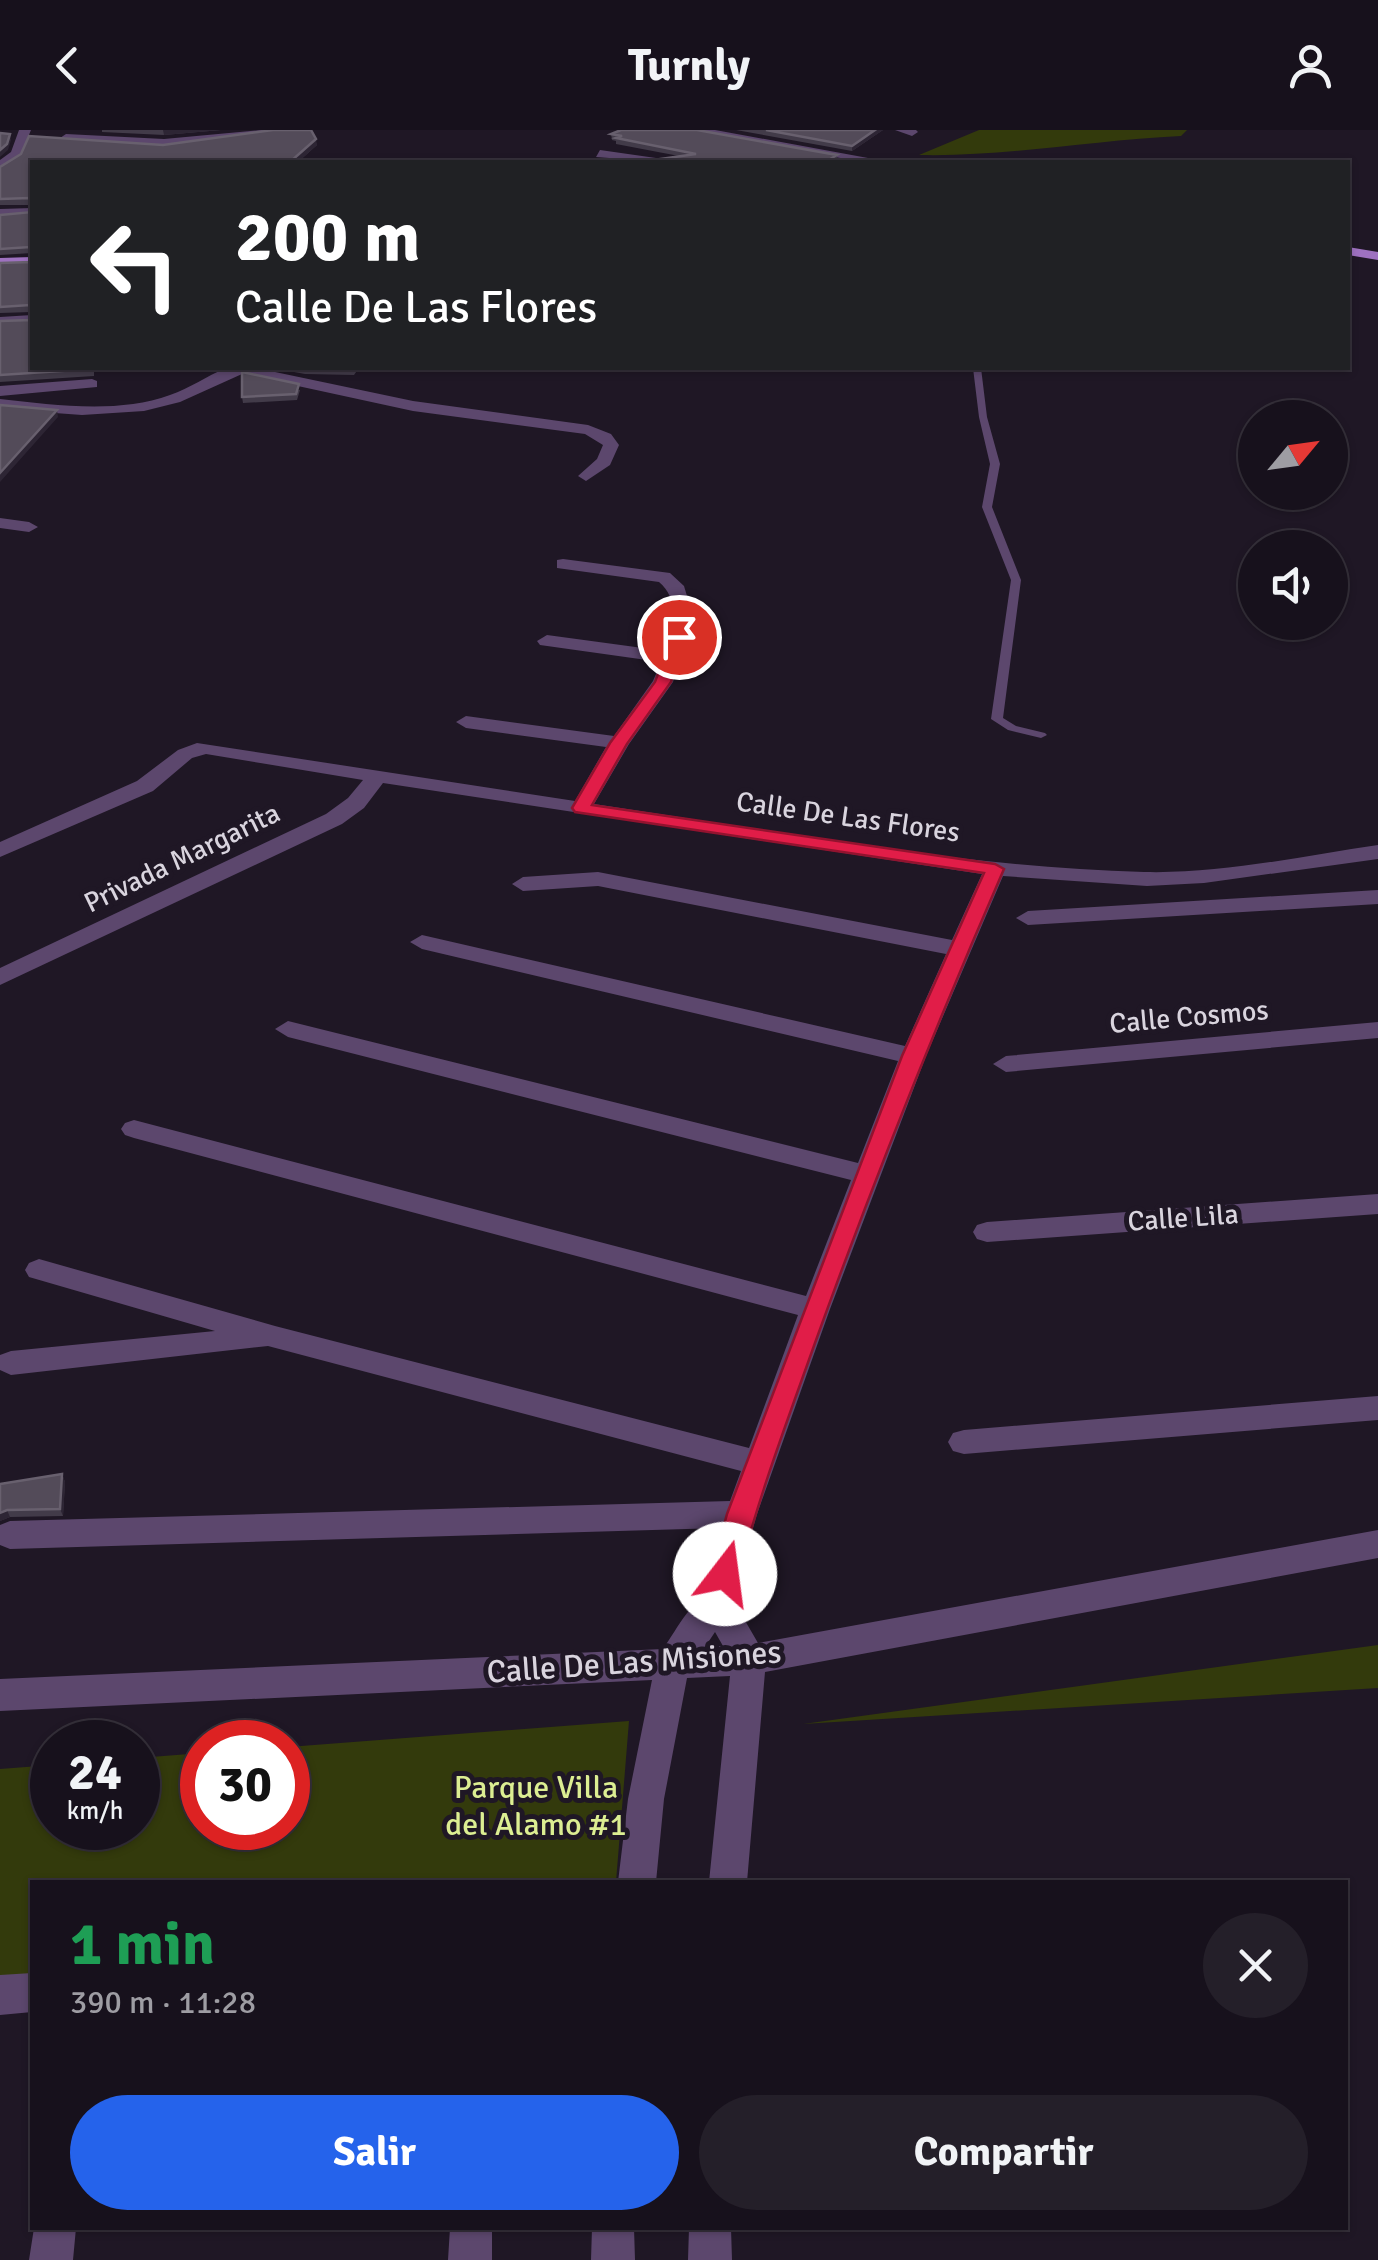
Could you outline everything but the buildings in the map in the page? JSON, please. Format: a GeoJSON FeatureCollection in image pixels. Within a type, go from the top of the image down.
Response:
{"type":"FeatureCollection","features":[{"type":"Feature","properties":{"kind":"main road"},"geometry":{"type":"LineString","coordinates":[[1350,251],[1378,256]]}},
{"type":"Feature","properties":{"kind":"main road"},"geometry":{"type":"LineString","coordinates":[[0,262],[30,261]]}},
{"type":"Feature","properties":{"kind":"street"},"geometry":{"type":"LineString","coordinates":[[0,166],[16,154],[25,130]]}},
{"type":"Feature","properties":{"kind":"street"},"geometry":{"type":"LineString","coordinates":[[694,130],[862,158]]}},
{"type":"Feature","properties":{"kind":"street"},"geometry":{"type":"LineString","coordinates":[[744,152],[754,140],[780,130]]}},
{"type":"Feature","properties":{"kind":"street"},"geometry":{"type":"LineString","coordinates":[[66,138],[267,133]]}},
{"type":"Feature","properties":{"kind":"street"},"geometry":{"type":"LineString","coordinates":[[158,160],[166,136]]}},
{"type":"Feature","properties":{"kind":"street"},"geometry":{"type":"LineString","coordinates":[[598,153],[643,160]]}},
{"type":"Feature","properties":{"kind":"street"},"geometry":{"type":"LineString","coordinates":[[0,214],[30,212]]}},
{"type":"Feature","properties":{"kind":"street"},"geometry":{"type":"LineString","coordinates":[[0,321],[30,320]]}},
{"type":"Feature","properties":{"kind":"street"},"geometry":{"type":"LineString","coordinates":[[0,404],[38,408],[168,402],[222,373],[237,370]]}},
{"type":"Feature","properties":{"kind":"street"},"geometry":{"type":"LineString","coordinates":[[247,370],[414,406],[588,430],[604,436],[611,445],[604,460],[586,476]]}},
{"type":"Feature","properties":{"kind":"street"},"geometry":{"type":"LineString","coordinates":[[0,391],[92,384]]}},
{"type":"Feature","properties":{"kind":"street"},"geometry":{"type":"LineString","coordinates":[[0,420],[38,408]]}},
{"type":"Feature","properties":{"kind":"street"},"geometry":{"type":"LineString","coordinates":[[0,523],[29,527]]}},
{"type":"Feature","properties":{"kind":"street"},"geometry":{"type":"LineString","coordinates":[[563,564],[672,581],[684,616],[674,658],[663,682],[619,743],[581,808]]}},
{"type":"Feature","properties":{"kind":"street"},"geometry":{"type":"LineString","coordinates":[[548,641],[674,658]]}},
{"type":"Feature","properties":{"kind":"street"},"geometry":{"type":"LineString","coordinates":[[466,722],[619,743]]}},
{"type":"Feature","properties":{"kind":"street","name":"Calle De Las Flores"},"geometry":{"type":"LineString","coordinates":[[0,850],[146,786],[194,748],[995,869],[1148,880],[1378,852]]}},
{"type":"Feature","properties":{"kind":"street","name":"Privada Margarita"},"geometry":{"type":"LineString","coordinates":[[0,977],[334,819],[356,803],[378,776]]}},
{"type":"Feature","properties":{"kind":"street"},"geometry":{"type":"LineString","coordinates":[[637,1880],[646,1799],[672,1664],[717,1604],[741,1514],[815,1309],[912,1056],[995,869]]}},
{"type":"Feature","properties":{"kind":"street"},"geometry":{"type":"LineString","coordinates":[[523,884],[598,879],[960,949]]}},
{"type":"Feature","properties":{"kind":"street"},"geometry":{"type":"LineString","coordinates":[[1028,918],[1378,897]]}},
{"type":"Feature","properties":{"kind":"street"},"geometry":{"type":"LineString","coordinates":[[422,942],[912,1056]]}},
{"type":"Feature","properties":{"kind":"street"},"geometry":{"type":"LineString","coordinates":[[288,1030],[869,1175]]}},
{"type":"Feature","properties":{"kind":"street","name":"Calle Cosmos"},"geometry":{"type":"LineString","coordinates":[[1006,1064],[1378,1030]]}},
{"type":"Feature","properties":{"kind":"street"},"geometry":{"type":"LineString","coordinates":[[134,1129],[815,1309]]}},
{"type":"Feature","properties":{"kind":"street","name":"Calle Lila"},"geometry":{"type":"LineString","coordinates":[[987,1232],[1378,1204]]}},
{"type":"Feature","properties":{"kind":"street"},"geometry":{"type":"LineString","coordinates":[[39,1270],[275,1337],[758,1464]]}},
{"type":"Feature","properties":{"kind":"street"},"geometry":{"type":"LineString","coordinates":[[10,1362],[275,1337]]}},
{"type":"Feature","properties":{"kind":"street"},"geometry":{"type":"LineString","coordinates":[[964,1442],[1378,1408]]}},
{"type":"Feature","properties":{"kind":"street"},"geometry":{"type":"LineString","coordinates":[[10,1534],[741,1514]]}},
{"type":"Feature","properties":{"kind":"street","name":"Calle De Las Misiones"},"geometry":{"type":"LineString","coordinates":[[0,1695],[749,1660],[1378,1544]]}},
{"type":"Feature","properties":{"kind":"street"},"geometry":{"type":"LineString","coordinates":[[717,1604],[749,1660],[728,1880]]}},
{"type":"Feature","properties":{"kind":"street"},"geometry":{"type":"LineString","coordinates":[[0,1995],[30,1993]]}},
{"type":"Feature","properties":{"kind":"street"},"geometry":{"type":"LineString","coordinates":[[51,2260],[55,2230]]}},
{"type":"Feature","properties":{"kind":"street"},"geometry":{"type":"LineString","coordinates":[[470,2230],[470,2260]]}},
{"type":"Feature","properties":{"kind":"street"},"geometry":{"type":"LineString","coordinates":[[613,2230],[613,2260]]}},
{"type":"Feature","properties":{"kind":"street"},"geometry":{"type":"LineString","coordinates":[[710,2230],[710,2260]]}},
{"type":"Feature","properties":{"kind":"lane"},"geometry":{"type":"LineString","coordinates":[[977,370],[983,417],[995,464],[987,507],[1016,580],[997,719],[1012,728],[1041,735]]}},
{"type":"Feature","properties":{"kind":"green space"},"geometry":{"type":"Polygon","coordinates":[[[979,130],[1187,130],[1181,136],[919,155],[979,130]]]}},
{"type":"Feature","properties":{"kind":"green space"},"geometry":{"type":"Polygon","coordinates":[[[1378,1645],[1378,1688],[803,1724],[1378,1645]]]}},
{"type":"Feature","properties":{"kind":"green space","name":"Parque Villa del Alamo #1"},"geometry":{"type":"Polygon","coordinates":[[[629,1721],[616,1880],[30,1880],[30,1976],[0,1979],[0,1769],[30,1767],[30,1850],[160,1850],[160,1756],[180,1755],[180,1850],[310,1850],[310,1745],[629,1721]]]}},
{"type":"Feature","properties":{"kind":"route"},"geometry":{"type":"LineString","coordinates":[[679,637],[663,682],[619,743],[581,808],[995,869],[912,1056],[815,1309],[741,1514],[725,1574]]}}]}
